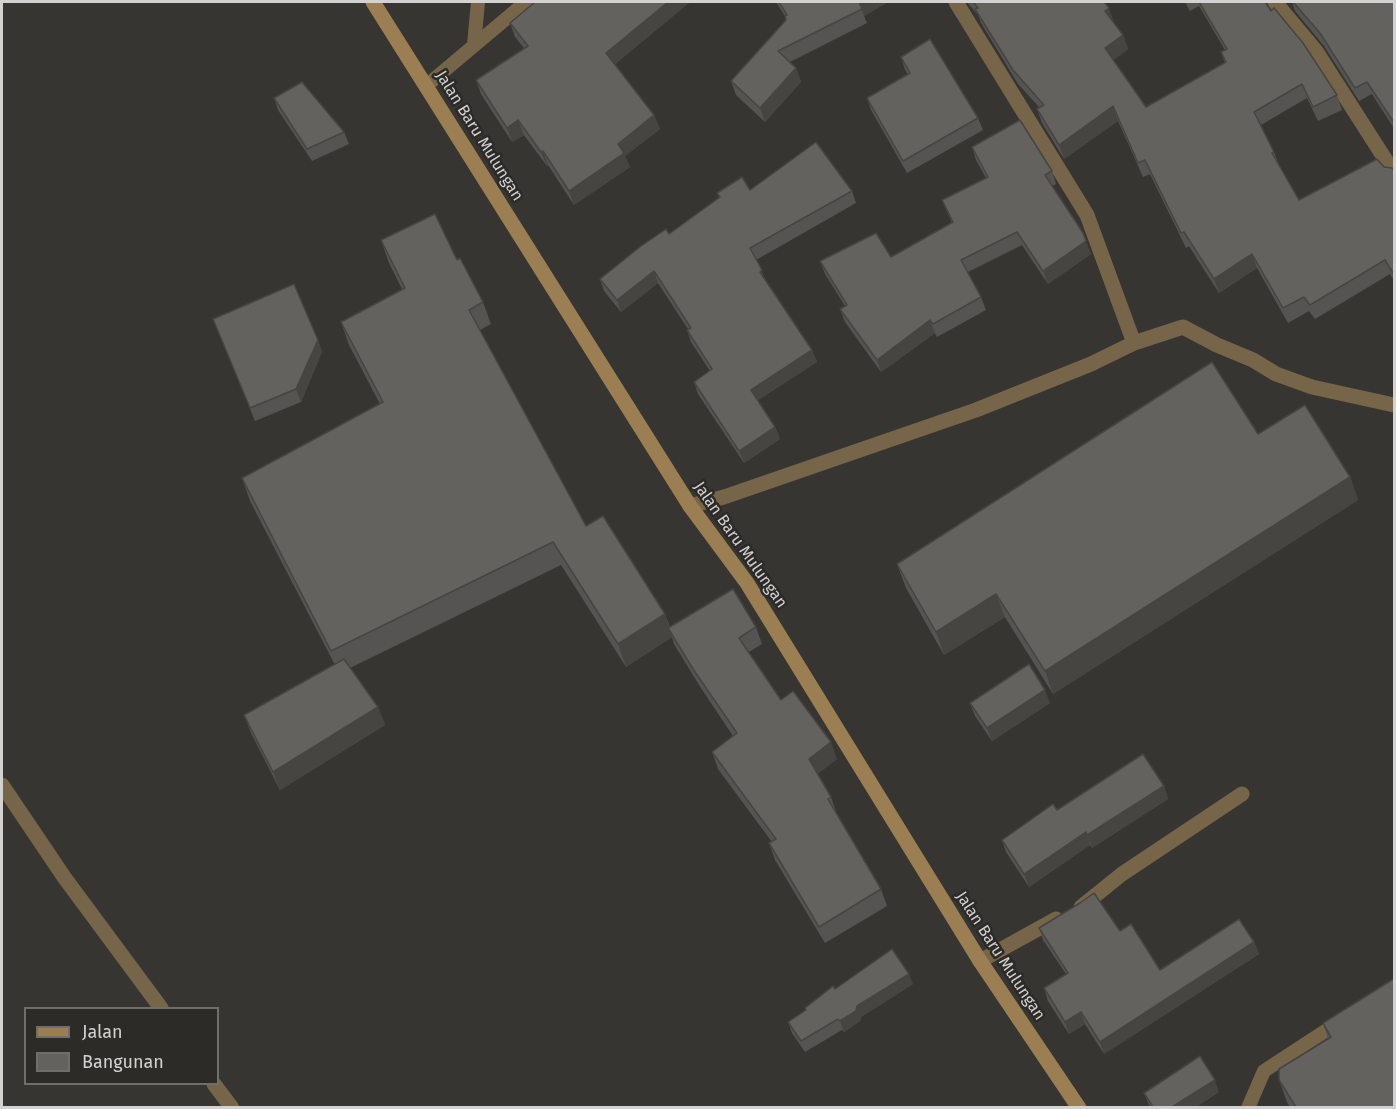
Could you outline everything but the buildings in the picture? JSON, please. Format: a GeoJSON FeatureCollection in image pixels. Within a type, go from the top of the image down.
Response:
{"type":"FeatureCollection","features":[{"type":"Feature","properties":{"kind":"main road","name":"Jalan Baru Mulungan"},"geometry":{"type":"LineString","coordinates":[[373,2],[690,506],[747,583],[980,961],[1079,1107]]}},
{"type":"Feature","properties":{"kind":"street"},"geometry":{"type":"LineString","coordinates":[[956,2],[1087,215],[1134,343]]}},
{"type":"Feature","properties":{"kind":"street"},"geometry":{"type":"LineString","coordinates":[[1275,2],[1316,51],[1395,173]]}},
{"type":"Feature","properties":{"kind":"street"},"geometry":{"type":"LineString","coordinates":[[690,506],[735,494],[976,410],[1091,364],[1134,343],[1183,327],[1253,360],[1276,374],[1312,387],[1395,405]]}},
{"type":"Feature","properties":{"kind":"street"},"geometry":{"type":"LineString","coordinates":[[2,785],[63,877],[160,1007]]}},
{"type":"Feature","properties":{"kind":"street"},"geometry":{"type":"LineString","coordinates":[[980,961],[1080,907],[1122,874],[1242,794]]}},
{"type":"Feature","properties":{"kind":"street"},"geometry":{"type":"LineString","coordinates":[[216,1085],[232,1107]]}},
{"type":"Feature","properties":{"kind":"lane"},"geometry":{"type":"LineString","coordinates":[[474,45],[478,2]]}},
{"type":"Feature","properties":{"kind":"lane"},"geometry":{"type":"LineString","coordinates":[[426,87],[526,2]]}},
{"type":"Feature","properties":{"kind":"lane"},"geometry":{"type":"LineString","coordinates":[[1248,1107],[1264,1071],[1347,1018]]}}]}
